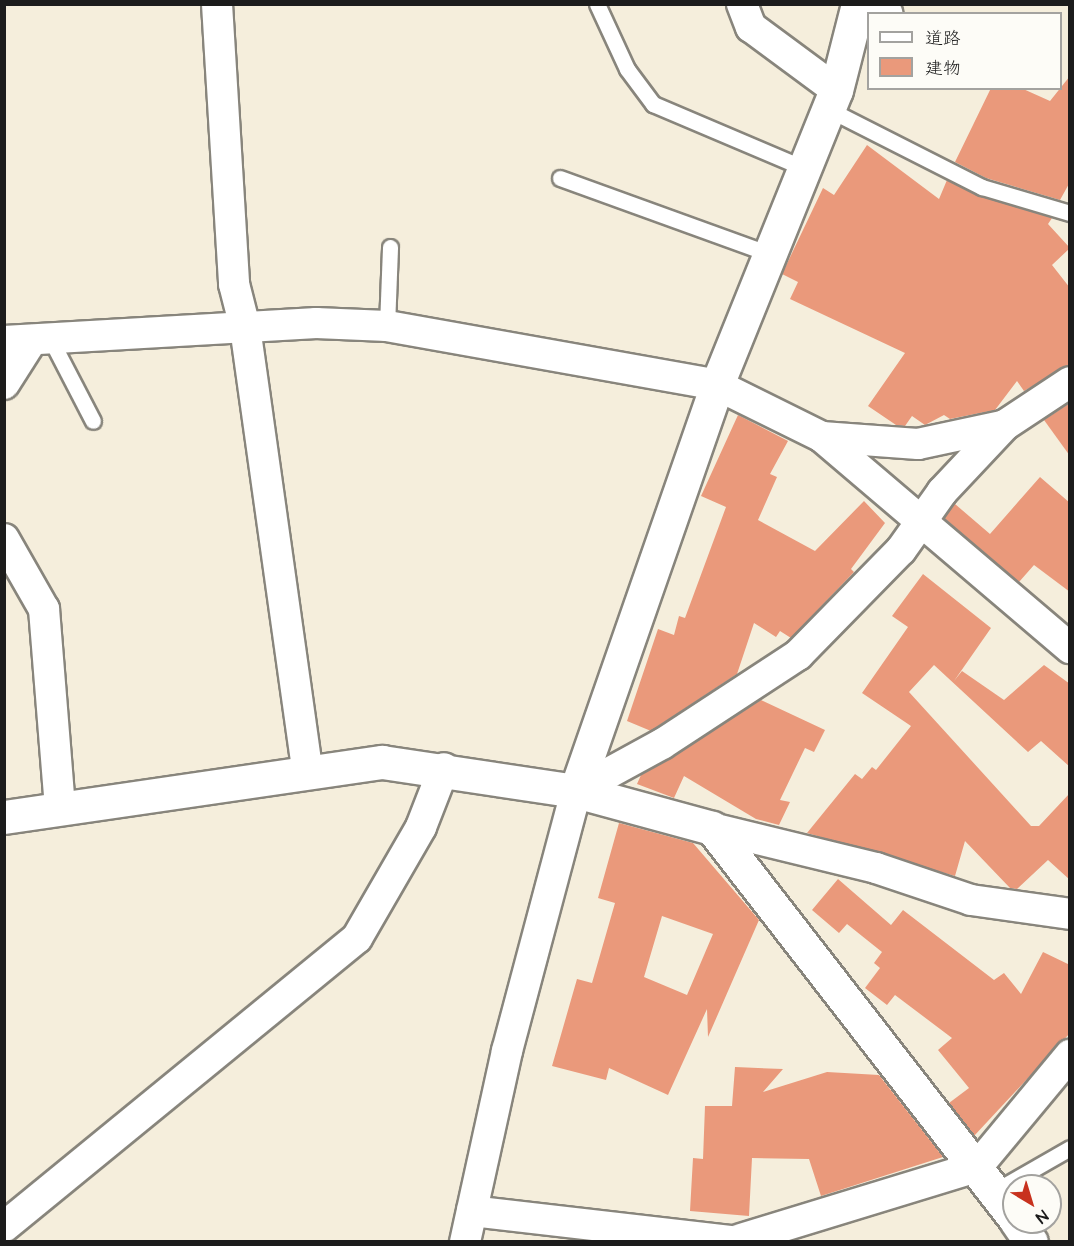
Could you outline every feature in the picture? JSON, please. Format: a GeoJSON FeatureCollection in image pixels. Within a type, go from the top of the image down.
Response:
{"type":"FeatureCollection","features":[{"type":"Feature","properties":{"kind":"street"},"geometry":{"type":"LineString","coordinates":[[217,4],[234,284],[245,327],[308,773]]}},
{"type":"Feature","properties":{"kind":"street"},"geometry":{"type":"LineString","coordinates":[[742,4],[751,27],[832,99]]}},
{"type":"Feature","properties":{"kind":"street"},"geometry":{"type":"LineString","coordinates":[[465,1242],[576,791],[717,385],[806,169],[832,99],[858,4]]}},
{"type":"Feature","properties":{"kind":"street"},"geometry":{"type":"LineString","coordinates":[[869,4],[884,12]]}},
{"type":"Feature","properties":{"kind":"street"},"geometry":{"type":"LineString","coordinates":[[4,384],[29,340],[245,327],[387,327],[717,385],[822,437],[918,524],[1069,648]]}},
{"type":"Feature","properties":{"kind":"street"},"geometry":{"type":"LineString","coordinates":[[576,791],[771,678],[901,550],[918,524],[1005,425],[1070,382]]}},
{"type":"Feature","properties":{"kind":"street"},"geometry":{"type":"LineString","coordinates":[[822,437],[918,444],[1005,425]]}},
{"type":"Feature","properties":{"kind":"street"},"geometry":{"type":"LineString","coordinates":[[4,539],[44,609],[60,809]]}},
{"type":"Feature","properties":{"kind":"street"},"geometry":{"type":"LineString","coordinates":[[4,817],[382,762],[444,768],[576,791],[712,828],[876,868],[971,900],[1070,914]]}},
{"type":"Feature","properties":{"kind":"street"},"geometry":{"type":"LineString","coordinates":[[4,1227],[357,938],[421,827],[444,768]]}},
{"type":"Feature","properties":{"kind":"street"},"geometry":{"type":"LineString","coordinates":[[712,828],[1002,1201]]}},
{"type":"Feature","properties":{"kind":"street"},"geometry":{"type":"LineString","coordinates":[[472,1211],[741,1240],[986,1179],[1070,1055]]}},
{"type":"Feature","properties":{"kind":"lane"},"geometry":{"type":"LineString","coordinates":[[597,4],[627,69],[653,104],[806,169]]}},
{"type":"Feature","properties":{"kind":"lane"},"geometry":{"type":"LineString","coordinates":[[832,99],[982,187],[1070,213]]}},
{"type":"Feature","properties":{"kind":"lane"},"geometry":{"type":"LineString","coordinates":[[560,178],[770,254]]}},
{"type":"Feature","properties":{"kind":"lane"},"geometry":{"type":"LineString","coordinates":[[387,327],[390,247]]}},
{"type":"Feature","properties":{"kind":"lane"},"geometry":{"type":"LineString","coordinates":[[29,340],[93,421]]}},
{"type":"Feature","properties":{"kind":"lane"},"geometry":{"type":"LineString","coordinates":[[986,1179],[1070,1148]]}},
{"type":"Feature","properties":{"kind":"building"},"geometry":{"type":"Polygon","coordinates":[[[1070,76],[1070,182],[1060,200],[986,178],[955,162],[990,90],[1025,90],[1050,101],[1059,90],[1062,90],[1062,86],[1070,76]]]}},
{"type":"Feature","properties":{"kind":"building"},"geometry":{"type":"Polygon","coordinates":[[[867,145],[939,199],[947,180],[979,196],[1052,218],[1048,224],[1070,248],[1052,265],[1070,288],[1070,365],[1024,391],[1017,381],[995,410],[950,419],[944,415],[925,425],[912,416],[905,426],[896,425],[868,406],[905,353],[790,299],[798,282],[782,274],[823,188],[834,195],[867,145]]]}},
{"type":"Feature","properties":{"kind":"building"},"geometry":{"type":"Polygon","coordinates":[[[1070,403],[1070,456],[1044,420],[1070,403]]]}},
{"type":"Feature","properties":{"kind":"building"},"geometry":{"type":"Polygon","coordinates":[[[738,415],[788,441],[770,474],[777,477],[758,520],[815,551],[864,501],[885,523],[851,569],[854,572],[791,638],[780,631],[776,637],[754,623],[737,674],[651,731],[627,721],[658,629],[674,635],[679,616],[685,618],[726,507],[701,496],[738,415]]]}},
{"type":"Feature","properties":{"kind":"building"},"geometry":{"type":"Polygon","coordinates":[[[1040,477],[1070,503],[1070,592],[1034,565],[1019,582],[944,518],[955,504],[990,534],[1040,477]]]}},
{"type":"Feature","properties":{"kind":"building"},"geometry":{"type":"Polygon","coordinates":[[[923,574],[991,628],[954,681],[962,671],[1004,700],[1044,665],[1070,684],[1070,767],[1041,741],[1028,752],[934,665],[909,692],[1031,826],[1039,826],[1070,793],[1070,880],[1048,860],[1017,889],[1010,888],[965,841],[955,876],[807,833],[855,774],[862,779],[872,767],[876,770],[911,726],[862,693],[908,627],[892,616],[923,574]]]}},
{"type":"Feature","properties":{"kind":"building"},"geometry":{"type":"Polygon","coordinates":[[[761,700],[825,730],[814,752],[805,748],[780,800],[790,802],[779,825],[756,819],[684,776],[674,798],[637,784],[641,775],[761,700]]]}},
{"type":"Feature","properties":{"kind":"building"},"geometry":{"type":"Polygon","coordinates":[[[619,823],[693,843],[759,920],[708,1037],[707,1009],[668,1095],[609,1068],[606,1080],[552,1066],[577,979],[592,983],[615,903],[598,898],[619,823]],[[662,916],[644,977],[687,995],[713,934],[662,916]]]}},
{"type":"Feature","properties":{"kind":"building"},"geometry":{"type":"Polygon","coordinates":[[[838,879],[891,925],[903,910],[994,980],[1004,973],[1021,994],[1043,952],[1070,965],[1070,1033],[974,1136],[949,1103],[969,1088],[938,1050],[952,1038],[895,995],[887,1005],[865,988],[880,968],[874,963],[882,952],[847,924],[839,933],[812,910],[838,879]]]}},
{"type":"Feature","properties":{"kind":"building"},"geometry":{"type":"Polygon","coordinates":[[[735,1067],[783,1069],[763,1092],[827,1072],[879,1075],[943,1157],[821,1196],[809,1159],[752,1158],[749,1216],[690,1211],[693,1158],[703,1159],[705,1106],[732,1106],[735,1067]]]}}]}
